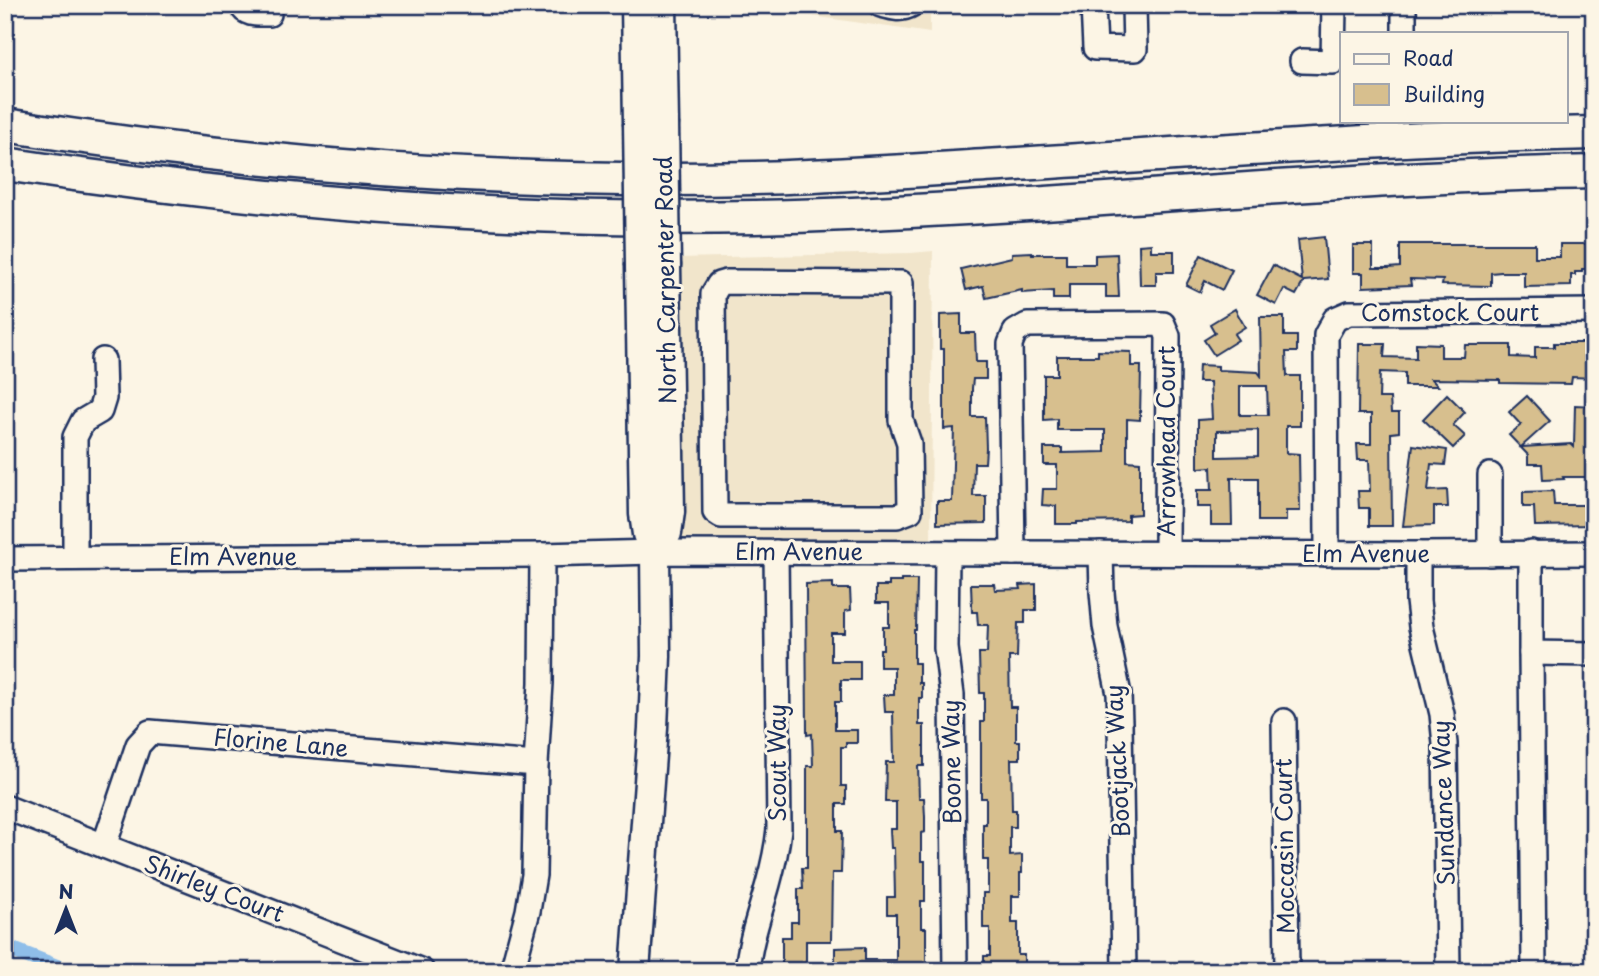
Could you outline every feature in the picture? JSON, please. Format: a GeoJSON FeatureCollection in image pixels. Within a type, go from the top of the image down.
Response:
{"type":"FeatureCollection","features":[{"type":"Feature","properties":{"kind":"highway"},"geometry":{"type":"LineString","coordinates":[[5,125],[159,147],[310,163],[475,175],[641,179],[834,176],[1446,138],[1594,133]]}},
{"type":"Feature","properties":{"kind":"highway"},"geometry":{"type":"LineString","coordinates":[[5,164],[183,189],[307,202],[474,213],[642,217],[861,213],[1432,177],[1594,172]]}},
{"type":"Feature","properties":{"kind":"main road","name":"North Carpenter Road"},"geometry":{"type":"LineString","coordinates":[[636,5],[651,123]]}},
{"type":"Feature","properties":{"kind":"main road","name":"North Carpenter Road"},"geometry":{"type":"LineString","coordinates":[[635,971],[653,728],[656,656],[654,552],[667,533],[670,512],[653,266],[651,123],[662,5]]}},
{"type":"Feature","properties":{"kind":"street"},"geometry":{"type":"LineString","coordinates":[[241,5],[248,13],[269,14]]}},
{"type":"Feature","properties":{"kind":"street"},"geometry":{"type":"LineString","coordinates":[[881,5],[905,9],[911,5]]}},
{"type":"Feature","properties":{"kind":"street"},"geometry":{"type":"LineString","coordinates":[[1093,5],[1095,48],[1135,49],[1134,5]]}},
{"type":"Feature","properties":{"kind":"street"},"geometry":{"type":"LineString","coordinates":[[1302,61],[1333,62],[1334,5]]}},
{"type":"Feature","properties":{"kind":"street"},"geometry":{"type":"LineString","coordinates":[[1404,5],[1404,32]]}},
{"type":"Feature","properties":{"kind":"street"},"geometry":{"type":"LineString","coordinates":[[901,283],[901,419],[909,443],[910,511],[897,516],[879,516],[721,516],[715,512],[713,294],[719,284],[901,283]]}},
{"type":"Feature","properties":{"kind":"street","name":"Comstock Court"},"geometry":{"type":"LineString","coordinates":[[1327,554],[1326,335],[1335,319],[1349,313],[1594,311]]}},
{"type":"Feature","properties":{"kind":"street","name":"Arrowhead Court"},"geometry":{"type":"LineString","coordinates":[[1013,553],[1010,344],[1015,332],[1027,325],[1163,324],[1168,336],[1167,553]]}},
{"type":"Feature","properties":{"kind":"street"},"geometry":{"type":"LineString","coordinates":[[75,558],[75,437],[83,421],[100,411],[104,398],[103,360]]}},
{"type":"Feature","properties":{"kind":"street"},"geometry":{"type":"LineString","coordinates":[[1490,475],[1490,554]]}},
{"type":"Feature","properties":{"kind":"street"},"geometry":{"type":"LineString","coordinates":[[879,516],[879,553]]}},
{"type":"Feature","properties":{"kind":"street","name":"Elm Avenue"},"geometry":{"type":"LineString","coordinates":[[5,559],[654,552],[1594,553]]}},
{"type":"Feature","properties":{"kind":"street","name":"Scout Way"},"geometry":{"type":"LineString","coordinates":[[747,971],[751,942],[769,883],[779,829],[776,552]]}},
{"type":"Feature","properties":{"kind":"street"},"geometry":{"type":"LineString","coordinates":[[1531,552],[1534,971]]}},
{"type":"Feature","properties":{"kind":"street","name":"Boone Way"},"geometry":{"type":"LineString","coordinates":[[947,553],[946,648],[952,695],[955,971]]}},
{"type":"Feature","properties":{"kind":"street","name":"Bootjack Way"},"geometry":{"type":"LineString","coordinates":[[1101,553],[1105,626],[1119,694],[1121,723],[1124,971]]}},
{"type":"Feature","properties":{"kind":"street","name":"Sundance Way"},"geometry":{"type":"LineString","coordinates":[[1418,554],[1421,626],[1446,744],[1448,971]]}},
{"type":"Feature","properties":{"kind":"street"},"geometry":{"type":"LineString","coordinates":[[512,971],[528,911],[534,875],[541,683],[542,555]]}},
{"type":"Feature","properties":{"kind":"street"},"geometry":{"type":"LineString","coordinates":[[1531,653],[1594,654]]}},
{"type":"Feature","properties":{"kind":"street","name":"Moccasin Court"},"geometry":{"type":"LineString","coordinates":[[1284,721],[1287,971]]}},
{"type":"Feature","properties":{"kind":"street","name":"Florine Lane"},"geometry":{"type":"LineString","coordinates":[[104,846],[138,745],[150,732],[536,764]]}},
{"type":"Feature","properties":{"kind":"street","name":"Shirley Court"},"geometry":{"type":"LineString","coordinates":[[5,807],[422,971]]}},
{"type":"Feature","properties":{"kind":"shaded area"},"geometry":{"type":"Polygon","coordinates":[[[747,5],[930,5],[930,33],[750,7],[747,5]]]}},
{"type":"Feature","properties":{"kind":"shaded area"},"geometry":{"type":"Polygon","coordinates":[[[933,251],[931,547],[681,547],[677,258],[933,251]]]}},
{"type":"Feature","properties":{"kind":"building"},"geometry":{"type":"Polygon","coordinates":[[[1324,237],[1328,279],[1304,281],[1296,295],[1284,289],[1276,305],[1257,295],[1273,265],[1302,280],[1298,240],[1324,237]]]}},
{"type":"Feature","properties":{"kind":"building"},"geometry":{"type":"Polygon","coordinates":[[[1151,244],[1151,251],[1174,251],[1174,272],[1156,272],[1156,285],[1140,285],[1139,245],[1151,244]]]}},
{"type":"Feature","properties":{"kind":"building"},"geometry":{"type":"Polygon","coordinates":[[[1400,244],[1535,244],[1535,257],[1560,257],[1560,244],[1588,244],[1588,253],[1594,254],[1594,269],[1575,272],[1575,275],[1571,275],[1571,286],[1524,287],[1524,272],[1501,272],[1491,273],[1491,286],[1442,285],[1443,280],[1410,279],[1411,285],[1363,287],[1363,273],[1353,273],[1353,245],[1373,245],[1373,268],[1388,268],[1400,267],[1400,244]]]}},
{"type":"Feature","properties":{"kind":"building"},"geometry":{"type":"Polygon","coordinates":[[[1012,253],[1066,254],[1066,264],[1095,264],[1095,255],[1117,254],[1119,297],[1106,297],[1106,285],[1069,285],[1069,299],[1053,299],[1053,291],[1022,293],[1022,290],[986,298],[983,286],[966,290],[961,269],[1012,257],[1012,253]]]}},
{"type":"Feature","properties":{"kind":"building"},"geometry":{"type":"Polygon","coordinates":[[[1201,255],[1232,270],[1222,290],[1205,281],[1200,292],[1186,285],[1201,255]]]}},
{"type":"Feature","properties":{"kind":"building"},"geometry":{"type":"Polygon","coordinates":[[[1235,309],[1245,327],[1234,334],[1238,340],[1214,355],[1204,340],[1215,333],[1210,324],[1235,309]]]}},
{"type":"Feature","properties":{"kind":"building"},"geometry":{"type":"Polygon","coordinates":[[[961,314],[961,333],[975,333],[976,362],[986,362],[986,379],[973,379],[972,417],[985,417],[985,463],[974,463],[973,496],[986,496],[986,523],[937,524],[937,501],[952,501],[954,428],[944,429],[944,349],[940,349],[940,315],[961,314]]]}},
{"type":"Feature","properties":{"kind":"building"},"geometry":{"type":"Polygon","coordinates":[[[1260,317],[1284,317],[1284,336],[1297,336],[1297,352],[1286,352],[1287,376],[1300,376],[1300,426],[1286,426],[1286,453],[1299,454],[1300,511],[1286,511],[1286,521],[1258,521],[1258,478],[1231,478],[1232,525],[1211,525],[1211,507],[1197,507],[1197,490],[1212,490],[1211,467],[1198,468],[1198,420],[1212,419],[1210,382],[1198,382],[1199,365],[1218,366],[1218,370],[1258,372],[1261,376],[1260,317]],[[1240,386],[1240,415],[1268,415],[1267,386],[1240,386]],[[1258,430],[1217,431],[1217,457],[1258,456],[1258,430]]]}},
{"type":"Feature","properties":{"kind":"building"},"geometry":{"type":"Polygon","coordinates":[[[1416,343],[1441,344],[1441,357],[1464,357],[1465,345],[1511,345],[1511,357],[1535,358],[1535,347],[1554,347],[1554,343],[1594,343],[1594,378],[1572,377],[1571,384],[1431,379],[1438,386],[1405,386],[1405,373],[1380,372],[1379,398],[1390,398],[1391,413],[1399,413],[1399,432],[1391,433],[1392,526],[1369,526],[1369,508],[1359,508],[1358,491],[1370,491],[1369,460],[1358,460],[1357,444],[1371,444],[1371,414],[1358,414],[1359,344],[1385,344],[1384,357],[1416,358],[1416,343]]]}},
{"type":"Feature","properties":{"kind":"building"},"geometry":{"type":"Polygon","coordinates":[[[1098,351],[1131,352],[1131,366],[1141,366],[1140,420],[1127,419],[1127,461],[1140,462],[1140,514],[1128,515],[1128,521],[1056,524],[1056,506],[1042,505],[1043,489],[1057,489],[1057,465],[1044,465],[1044,448],[1062,448],[1062,453],[1105,452],[1105,430],[1057,430],[1057,419],[1044,420],[1044,375],[1057,375],[1057,356],[1098,356],[1098,351]]]}},
{"type":"Feature","properties":{"kind":"building"},"geometry":{"type":"Polygon","coordinates":[[[1447,394],[1465,412],[1453,425],[1465,436],[1453,448],[1423,419],[1447,394]]]}},
{"type":"Feature","properties":{"kind":"building"},"geometry":{"type":"Polygon","coordinates":[[[1527,396],[1550,421],[1521,447],[1571,444],[1574,447],[1575,405],[1594,406],[1594,477],[1543,480],[1542,464],[1528,464],[1528,455],[1509,435],[1521,425],[1509,412],[1527,396]]]}},
{"type":"Feature","properties":{"kind":"building"},"geometry":{"type":"Polygon","coordinates":[[[1413,445],[1447,450],[1445,465],[1431,464],[1428,491],[1447,490],[1448,507],[1434,507],[1434,525],[1403,526],[1413,445]]]}},
{"type":"Feature","properties":{"kind":"building"},"geometry":{"type":"Polygon","coordinates":[[[1553,491],[1554,505],[1594,505],[1594,525],[1535,526],[1534,507],[1523,507],[1523,492],[1553,491]]]}},
{"type":"Feature","properties":{"kind":"building"},"geometry":{"type":"Polygon","coordinates":[[[917,580],[914,663],[919,663],[919,683],[922,683],[919,725],[924,725],[924,766],[918,766],[919,798],[924,798],[925,817],[925,832],[921,833],[921,861],[925,861],[925,901],[921,901],[921,928],[926,928],[926,971],[835,971],[835,948],[865,947],[865,960],[896,960],[896,914],[887,914],[887,897],[895,897],[894,848],[891,848],[890,829],[896,829],[896,802],[885,802],[886,762],[894,762],[893,712],[885,712],[884,695],[894,695],[894,667],[880,667],[883,627],[889,627],[889,603],[876,603],[876,586],[889,586],[889,582],[917,580]]]}},
{"type":"Feature","properties":{"kind":"building"},"geometry":{"type":"Polygon","coordinates":[[[833,583],[833,589],[850,589],[851,610],[845,611],[845,633],[831,633],[831,661],[860,661],[860,680],[841,680],[841,702],[835,702],[835,730],[857,730],[857,743],[846,743],[846,747],[841,747],[841,786],[846,786],[846,804],[837,804],[837,831],[842,831],[841,873],[832,873],[831,941],[806,941],[806,971],[782,971],[782,937],[791,937],[791,922],[798,922],[798,889],[803,889],[802,868],[807,868],[807,766],[813,766],[812,734],[807,735],[806,584],[833,583]]]}},
{"type":"Feature","properties":{"kind":"building"},"geometry":{"type":"Polygon","coordinates":[[[971,584],[994,584],[995,590],[1021,589],[1020,585],[1036,584],[1036,610],[1025,610],[1025,623],[1018,623],[1017,657],[1009,657],[1010,707],[1016,707],[1016,741],[1020,741],[1020,759],[1011,759],[1012,810],[1016,810],[1016,827],[1010,827],[1010,856],[1022,855],[1020,896],[1012,896],[1012,923],[1018,923],[1018,955],[1024,955],[1024,971],[984,971],[984,956],[990,956],[990,928],[983,928],[983,893],[988,893],[988,860],[983,860],[986,798],[981,798],[981,722],[984,722],[984,693],[980,693],[979,653],[987,653],[988,625],[978,625],[977,612],[972,612],[971,584]]]}},
{"type":"Feature","properties":{"kind":"waterway"},"geometry":{"type":"LineString","coordinates":[[5,947],[67,971]]}}]}
